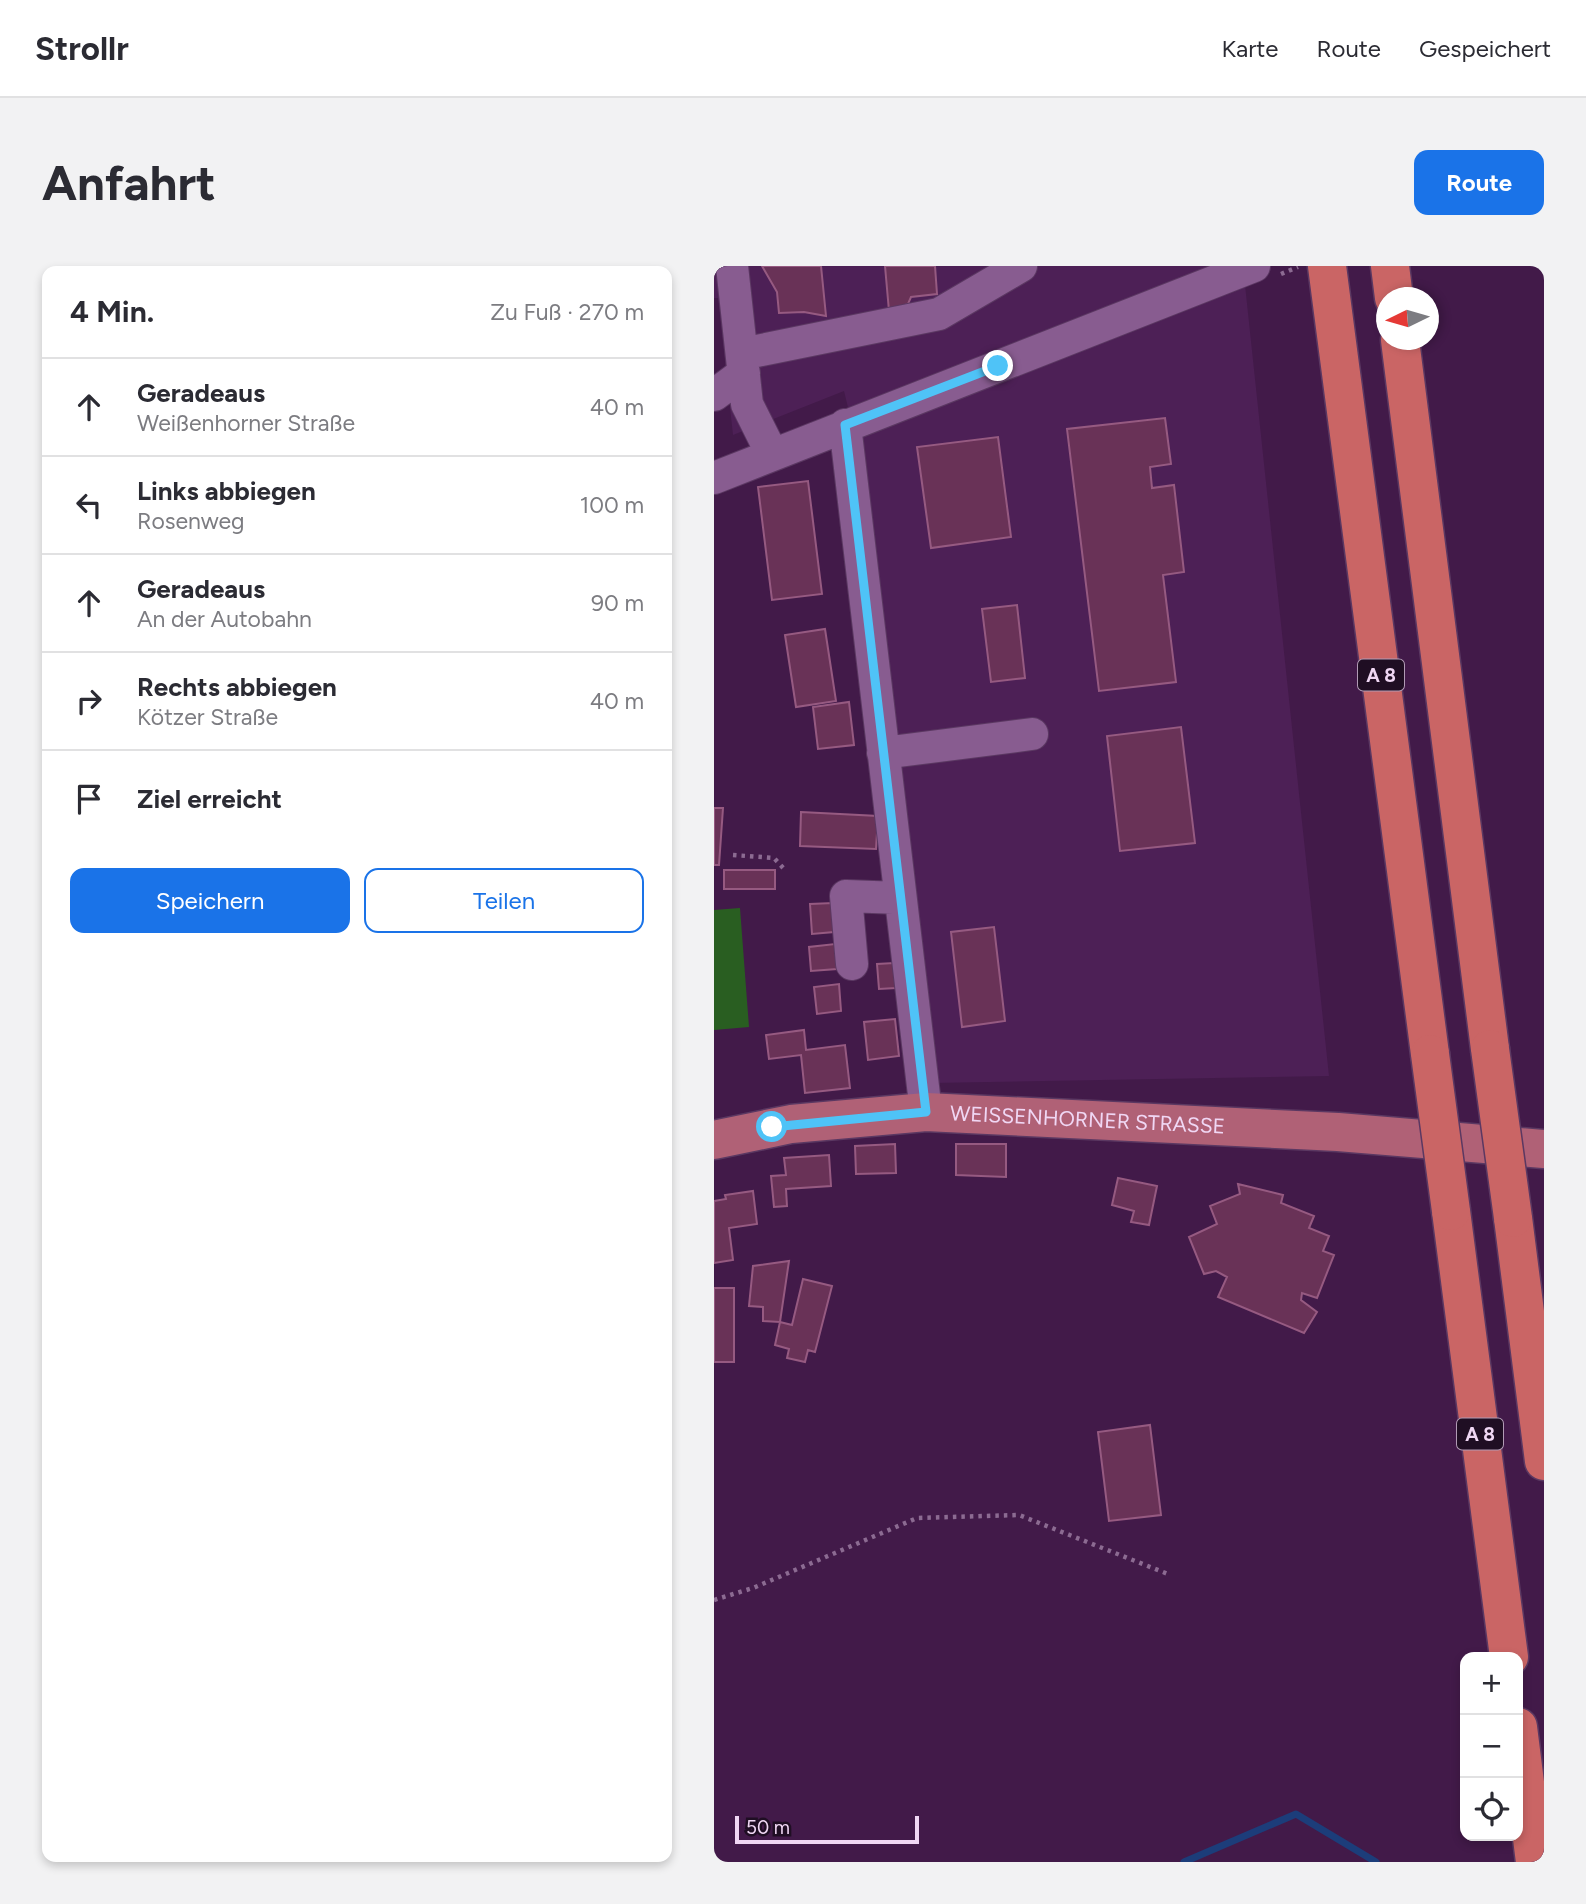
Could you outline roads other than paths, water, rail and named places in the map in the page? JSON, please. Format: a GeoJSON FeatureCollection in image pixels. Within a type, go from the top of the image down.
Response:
{"type":"FeatureCollection","features":[{"type":"Feature","properties":{"kind":"highway","name":"A 8"},"geometry":{"type":"LineString","coordinates":[[1329,281],[1508,1652]]}},
{"type":"Feature","properties":{"kind":"highway"},"geometry":{"type":"LineString","coordinates":[[1401,350],[1544,1461]]}},
{"type":"Feature","properties":{"kind":"highway"},"geometry":{"type":"LineString","coordinates":[[1523,1767],[1535,1862]]}},
{"type":"Feature","properties":{"kind":"main road","name":"WEISSENHORNER STRASSE"},"geometry":{"type":"LineString","coordinates":[[714,1140],[791,1124],[926,1112],[1338,1132],[1544,1149]]}},
{"type":"Feature","properties":{"kind":"street"},"geometry":{"type":"LineString","coordinates":[[732,266],[747,404],[772,454]]}},
{"type":"Feature","properties":{"kind":"street"},"geometry":{"type":"LineString","coordinates":[[714,395],[743,364],[939,314],[1021,266]]}},
{"type":"Feature","properties":{"kind":"street"},"geometry":{"type":"LineString","coordinates":[[714,478],[1254,266]]}},
{"type":"Feature","properties":{"kind":"street"},"geometry":{"type":"LineString","coordinates":[[845,425],[926,1112]]}},
{"type":"Feature","properties":{"kind":"street"},"geometry":{"type":"LineString","coordinates":[[883,753],[1032,734]]}},
{"type":"Feature","properties":{"kind":"street"},"geometry":{"type":"LineString","coordinates":[[852,964],[846,896],[900,898]]}},
{"type":"Feature","properties":{"kind":"waterway"},"geometry":{"type":"LineString","coordinates":[[1184,1862],[1296,1814],[1376,1862]]}}]}
